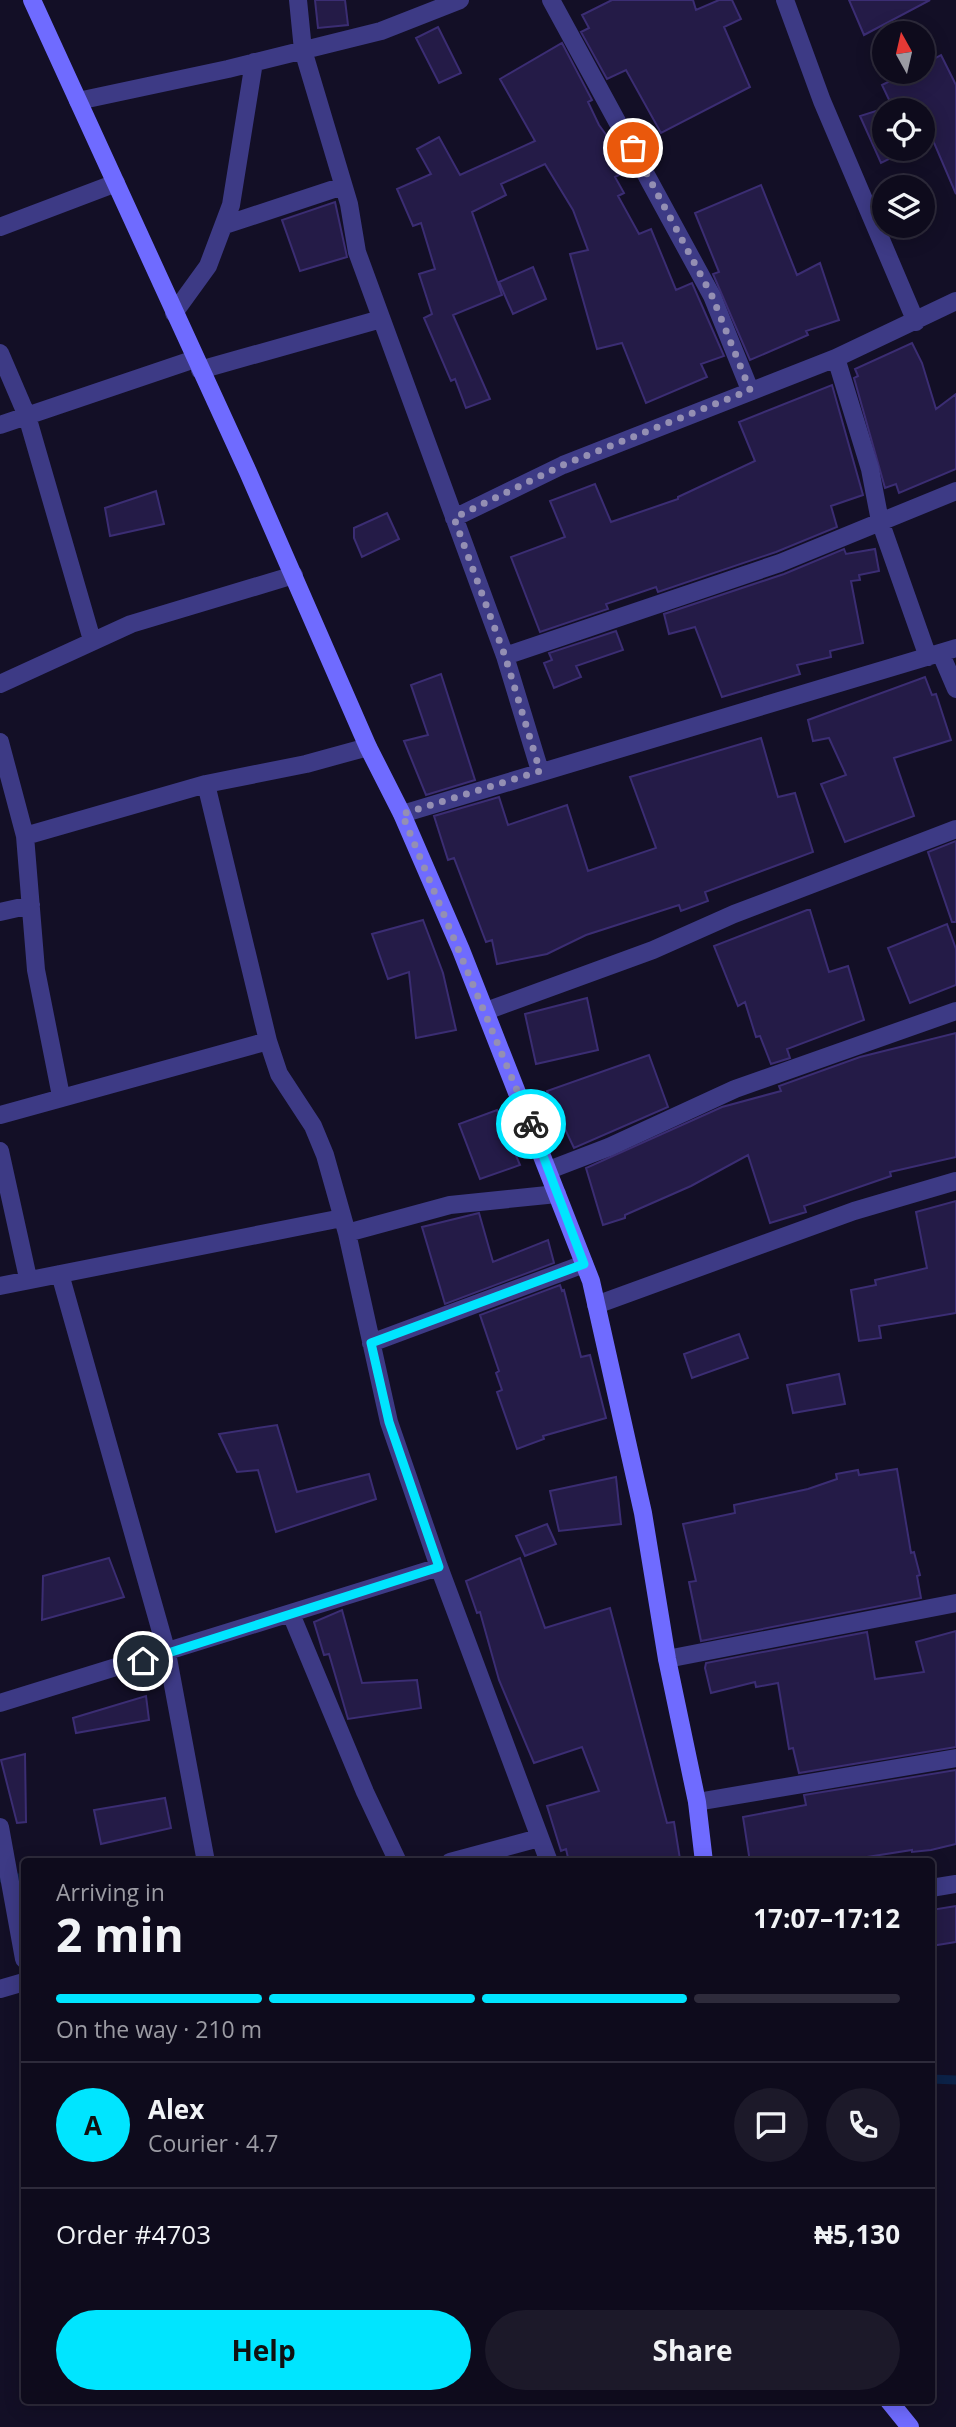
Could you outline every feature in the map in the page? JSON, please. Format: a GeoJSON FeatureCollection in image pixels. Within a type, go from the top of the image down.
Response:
{"type":"FeatureCollection","features":[{"type":"Feature","properties":{"kind":"street"},"geometry":{"type":"LineString","coordinates":[[32,0],[294,575],[368,747],[402,814],[486,1011],[584,1264],[596,1304],[643,1513],[667,1659],[697,1802],[704,1858]]}},
{"type":"Feature","properties":{"kind":"street"},"geometry":{"type":"LineString","coordinates":[[298,0],[303,50],[343,186],[357,251],[505,656],[540,771]]}},
{"type":"Feature","properties":{"kind":"street"},"geometry":{"type":"LineString","coordinates":[[78,101],[381,31],[460,0]]}},
{"type":"Feature","properties":{"kind":"street"},"geometry":{"type":"LineString","coordinates":[[551,0],[712,296],[750,390]]}},
{"type":"Feature","properties":{"kind":"street"},"geometry":{"type":"LineString","coordinates":[[785,0],[822,101],[916,322]]}},
{"type":"Feature","properties":{"kind":"street"},"geometry":{"type":"LineString","coordinates":[[174,313],[208,266],[225,225],[231,205],[254,62]]}},
{"type":"Feature","properties":{"kind":"street"},"geometry":{"type":"LineString","coordinates":[[0,227],[116,183]]}},
{"type":"Feature","properties":{"kind":"street"},"geometry":{"type":"LineString","coordinates":[[225,225],[343,186]]}},
{"type":"Feature","properties":{"kind":"street"},"geometry":{"type":"LineString","coordinates":[[454,518],[563,465],[836,358],[956,301]]}},
{"type":"Feature","properties":{"kind":"street"},"geometry":{"type":"LineString","coordinates":[[0,425],[198,364],[381,318]]}},
{"type":"Feature","properties":{"kind":"street"},"geometry":{"type":"LineString","coordinates":[[0,353],[27,415],[92,640]]}},
{"type":"Feature","properties":{"kind":"street"},"geometry":{"type":"LineString","coordinates":[[836,358],[870,469],[880,521],[956,689]]}},
{"type":"Feature","properties":{"kind":"street"},"geometry":{"type":"LineString","coordinates":[[505,656],[767,567],[956,491]]}},
{"type":"Feature","properties":{"kind":"street"},"geometry":{"type":"LineString","coordinates":[[0,684],[131,624],[294,575]]}},
{"type":"Feature","properties":{"kind":"street"},"geometry":{"type":"LineString","coordinates":[[402,814],[942,653]]}},
{"type":"Feature","properties":{"kind":"street"},"geometry":{"type":"LineString","coordinates":[[0,742],[25,836],[36,970],[61,1096]]}},
{"type":"Feature","properties":{"kind":"street"},"geometry":{"type":"LineString","coordinates":[[25,836],[206,784],[306,764],[368,747]]}},
{"type":"Feature","properties":{"kind":"street"},"geometry":{"type":"LineString","coordinates":[[206,784],[268,1041],[279,1074],[293,1101],[313,1126],[326,1155],[345,1225],[389,1422],[439,1567],[546,1858]]}},
{"type":"Feature","properties":{"kind":"street"},"geometry":{"type":"LineString","coordinates":[[486,1011],[653,950],[734,914],[956,829]]}},
{"type":"Feature","properties":{"kind":"street"},"geometry":{"type":"LineString","coordinates":[[0,912],[30,905]]}},
{"type":"Feature","properties":{"kind":"street"},"geometry":{"type":"LineString","coordinates":[[549,1170],[609,1147],[735,1089],[956,1011]]}},
{"type":"Feature","properties":{"kind":"street"},"geometry":{"type":"LineString","coordinates":[[0,1115],[268,1041]]}},
{"type":"Feature","properties":{"kind":"street"},"geometry":{"type":"LineString","coordinates":[[0,1151],[29,1278]]}},
{"type":"Feature","properties":{"kind":"street"},"geometry":{"type":"LineString","coordinates":[[596,1304],[854,1211],[956,1181]]}},
{"type":"Feature","properties":{"kind":"street"},"geometry":{"type":"LineString","coordinates":[[0,1286],[29,1278],[450,1205],[557,1194]]}},
{"type":"Feature","properties":{"kind":"street"},"geometry":{"type":"LineString","coordinates":[[371,1343],[584,1264]]}},
{"type":"Feature","properties":{"kind":"street"},"geometry":{"type":"LineString","coordinates":[[60,1273],[167,1653],[205,1858]]}},
{"type":"Feature","properties":{"kind":"street"},"geometry":{"type":"LineString","coordinates":[[0,1703],[439,1567]]}},
{"type":"Feature","properties":{"kind":"street"},"geometry":{"type":"LineString","coordinates":[[667,1659],[956,1603]]}},
{"type":"Feature","properties":{"kind":"street"},"geometry":{"type":"LineString","coordinates":[[291,1614],[365,1792],[396,1858]]}},
{"type":"Feature","properties":{"kind":"street"},"geometry":{"type":"LineString","coordinates":[[697,1802],[956,1758]]}},
{"type":"Feature","properties":{"kind":"street"},"geometry":{"type":"LineString","coordinates":[[0,1827],[21,1944]]}},
{"type":"Feature","properties":{"kind":"street"},"geometry":{"type":"LineString","coordinates":[[465,1858],[539,1838]]}},
{"type":"Feature","properties":{"kind":"street"},"geometry":{"type":"LineString","coordinates":[[935,1887],[956,1884]]}},
{"type":"Feature","properties":{"kind":"street"},"geometry":{"type":"LineString","coordinates":[[0,1989],[21,1983]]}},
{"type":"Feature","properties":{"kind":"street"},"geometry":{"type":"LineString","coordinates":[[891,2404],[910,2427]]}},
{"type":"Feature","properties":{"kind":"building"},"geometry":{"type":"Polygon","coordinates":[[[315,0],[345,0],[348,25],[318,28],[315,0]]]}},
{"type":"Feature","properties":{"kind":"building"},"geometry":{"type":"Polygon","coordinates":[[[612,0],[693,0],[696,10],[719,0],[732,0],[741,19],[724,27],[750,87],[661,133],[626,70],[607,79],[581,32],[589,28],[582,15],[612,0]]]}},
{"type":"Feature","properties":{"kind":"building"},"geometry":{"type":"Polygon","coordinates":[[[849,0],[930,0],[890,21],[872,21],[872,31],[864,35],[849,0]]]}},
{"type":"Feature","properties":{"kind":"building"},"geometry":{"type":"Polygon","coordinates":[[[438,27],[461,73],[439,83],[416,38],[438,27]]]}},
{"type":"Feature","properties":{"kind":"building"},"geometry":{"type":"Polygon","coordinates":[[[562,43],[592,100],[588,102],[599,125],[620,154],[612,158],[619,175],[615,177],[624,193],[618,196],[639,234],[651,229],[676,290],[692,283],[724,356],[701,364],[707,377],[646,403],[622,343],[597,349],[570,254],[588,250],[573,210],[545,164],[501,184],[506,195],[472,212],[502,295],[453,315],[490,399],[466,408],[455,379],[451,381],[424,318],[432,314],[419,274],[435,269],[421,223],[413,226],[397,189],[431,174],[417,149],[439,137],[460,175],[535,141],[500,79],[562,43]]]}},
{"type":"Feature","properties":{"kind":"building"},"geometry":{"type":"Polygon","coordinates":[[[941,55],[956,85],[956,194],[935,145],[935,98],[888,98],[882,85],[935,84],[935,58],[941,55]]]}},
{"type":"Feature","properties":{"kind":"building"},"geometry":{"type":"Polygon","coordinates":[[[872,112],[872,143],[860,116],[872,112]]]}},
{"type":"Feature","properties":{"kind":"building"},"geometry":{"type":"Polygon","coordinates":[[[761,185],[797,275],[820,263],[839,320],[806,331],[808,335],[750,360],[713,274],[719,272],[695,213],[761,185]]]}},
{"type":"Feature","properties":{"kind":"building"},"geometry":{"type":"Polygon","coordinates":[[[335,202],[347,257],[300,271],[282,220],[335,202]]]}},
{"type":"Feature","properties":{"kind":"building"},"geometry":{"type":"Polygon","coordinates":[[[533,267],[546,299],[513,314],[499,282],[533,267]]]}},
{"type":"Feature","properties":{"kind":"building"},"geometry":{"type":"Polygon","coordinates":[[[912,343],[922,363],[936,409],[956,394],[956,469],[899,493],[896,484],[885,488],[854,378],[858,376],[855,369],[912,343]]]}},
{"type":"Feature","properties":{"kind":"building"},"geometry":{"type":"Polygon","coordinates":[[[832,385],[863,495],[831,506],[837,527],[776,552],[658,592],[656,587],[606,604],[608,609],[540,632],[511,557],[565,537],[550,501],[595,484],[611,522],[678,499],[755,461],[739,422],[832,385]]]}},
{"type":"Feature","properties":{"kind":"building"},"geometry":{"type":"Polygon","coordinates":[[[156,491],[164,524],[110,536],[105,508],[156,491]]]}},
{"type":"Feature","properties":{"kind":"building"},"geometry":{"type":"Polygon","coordinates":[[[387,513],[399,539],[362,557],[354,538],[354,528],[387,513]]]}},
{"type":"Feature","properties":{"kind":"building"},"geometry":{"type":"Polygon","coordinates":[[[844,549],[846,554],[875,549],[879,571],[859,575],[860,580],[851,581],[863,643],[830,651],[831,657],[797,665],[800,674],[722,697],[695,627],[669,634],[664,614],[784,574],[844,549]]]}},
{"type":"Feature","properties":{"kind":"building"},"geometry":{"type":"Polygon","coordinates":[[[616,631],[623,650],[576,666],[581,677],[554,688],[544,663],[552,660],[549,653],[616,631]]]}},
{"type":"Feature","properties":{"kind":"building"},"geometry":{"type":"Polygon","coordinates":[[[441,674],[475,780],[426,795],[404,741],[428,735],[411,685],[441,674]]]}},
{"type":"Feature","properties":{"kind":"building"},"geometry":{"type":"Polygon","coordinates":[[[925,677],[932,695],[936,694],[951,740],[894,758],[914,816],[845,842],[821,784],[846,775],[829,738],[813,741],[808,720],[925,677]]]}},
{"type":"Feature","properties":{"kind":"building"},"geometry":{"type":"Polygon","coordinates":[[[761,738],[778,797],[795,793],[813,852],[705,892],[708,901],[681,911],[679,905],[586,935],[547,954],[497,964],[492,940],[486,942],[454,858],[448,860],[434,816],[499,797],[508,825],[567,805],[588,871],[656,848],[630,777],[761,738]]]}},
{"type":"Feature","properties":{"kind":"building"},"geometry":{"type":"Polygon","coordinates":[[[956,841],[956,922],[952,922],[928,852],[956,841]]]}},
{"type":"Feature","properties":{"kind":"building"},"geometry":{"type":"Polygon","coordinates":[[[810,910],[829,972],[848,966],[864,1020],[787,1049],[790,1058],[771,1064],[760,1036],[756,1037],[745,1002],[738,1006],[714,946],[810,910]]]}},
{"type":"Feature","properties":{"kind":"building"},"geometry":{"type":"Polygon","coordinates":[[[423,920],[443,973],[456,1030],[416,1038],[409,972],[388,979],[372,934],[423,920]]]}},
{"type":"Feature","properties":{"kind":"building"},"geometry":{"type":"Polygon","coordinates":[[[947,924],[956,949],[956,985],[910,1003],[888,948],[947,924]]]}},
{"type":"Feature","properties":{"kind":"building"},"geometry":{"type":"Polygon","coordinates":[[[587,998],[598,1050],[536,1064],[525,1014],[587,998]]]}},
{"type":"Feature","properties":{"kind":"building"},"geometry":{"type":"Polygon","coordinates":[[[956,1033],[956,1157],[890,1172],[891,1176],[804,1206],[806,1212],[770,1223],[748,1155],[691,1186],[625,1215],[625,1218],[603,1225],[586,1168],[722,1107],[781,1091],[779,1086],[860,1057],[956,1033]]]}},
{"type":"Feature","properties":{"kind":"building"},"geometry":{"type":"Polygon","coordinates":[[[649,1055],[668,1107],[574,1148],[547,1091],[649,1055]]]}},
{"type":"Feature","properties":{"kind":"building"},"geometry":{"type":"Polygon","coordinates":[[[497,1110],[520,1165],[480,1179],[459,1124],[497,1110]]]}},
{"type":"Feature","properties":{"kind":"building"},"geometry":{"type":"Polygon","coordinates":[[[956,1201],[956,1313],[879,1326],[881,1338],[859,1341],[851,1290],[876,1285],[875,1280],[927,1268],[916,1212],[956,1201]]]}},
{"type":"Feature","properties":{"kind":"building"},"geometry":{"type":"Polygon","coordinates":[[[479,1213],[493,1262],[548,1240],[554,1263],[445,1304],[422,1227],[479,1213]]]}},
{"type":"Feature","properties":{"kind":"building"},"geometry":{"type":"Polygon","coordinates":[[[560,1285],[562,1291],[564,1290],[581,1357],[590,1355],[606,1418],[543,1436],[544,1439],[517,1449],[497,1392],[502,1390],[496,1373],[499,1371],[480,1315],[560,1285]]]}},
{"type":"Feature","properties":{"kind":"building"},"geometry":{"type":"Polygon","coordinates":[[[739,1334],[748,1358],[692,1378],[684,1354],[739,1334]]]}},
{"type":"Feature","properties":{"kind":"building"},"geometry":{"type":"Polygon","coordinates":[[[839,1374],[845,1404],[793,1413],[787,1385],[839,1374]]]}},
{"type":"Feature","properties":{"kind":"building"},"geometry":{"type":"Polygon","coordinates":[[[277,1425],[297,1492],[369,1474],[376,1499],[276,1532],[258,1470],[237,1472],[219,1434],[277,1425]]]}},
{"type":"Feature","properties":{"kind":"building"},"geometry":{"type":"Polygon","coordinates":[[[897,1469],[911,1553],[914,1552],[920,1575],[917,1576],[921,1598],[701,1641],[689,1582],[696,1581],[683,1524],[735,1513],[734,1505],[808,1489],[837,1479],[836,1474],[858,1470],[859,1475],[897,1469]]]}},
{"type":"Feature","properties":{"kind":"building"},"geometry":{"type":"Polygon","coordinates":[[[616,1477],[621,1524],[559,1531],[550,1491],[616,1477]]]}},
{"type":"Feature","properties":{"kind":"building"},"geometry":{"type":"Polygon","coordinates":[[[547,1524],[556,1544],[525,1556],[516,1536],[547,1524]]]}},
{"type":"Feature","properties":{"kind":"building"},"geometry":{"type":"Polygon","coordinates":[[[109,1558],[124,1597],[42,1620],[43,1576],[109,1558]]]}},
{"type":"Feature","properties":{"kind":"building"},"geometry":{"type":"Polygon","coordinates":[[[520,1558],[545,1628],[610,1608],[667,1823],[674,1822],[680,1858],[568,1858],[566,1849],[561,1851],[547,1806],[599,1791],[582,1747],[534,1763],[499,1680],[480,1612],[477,1613],[466,1581],[520,1558]]]}},
{"type":"Feature","properties":{"kind":"building"},"geometry":{"type":"Polygon","coordinates":[[[342,1610],[362,1683],[417,1680],[421,1708],[348,1719],[329,1654],[324,1655],[314,1622],[342,1610]]]}},
{"type":"Feature","properties":{"kind":"building"},"geometry":{"type":"Polygon","coordinates":[[[956,1631],[956,1747],[799,1773],[793,1748],[789,1749],[778,1683],[756,1687],[755,1682],[711,1693],[705,1668],[706,1663],[867,1632],[875,1679],[924,1672],[916,1642],[956,1631]]]}},
{"type":"Feature","properties":{"kind":"building"},"geometry":{"type":"Polygon","coordinates":[[[146,1696],[149,1720],[76,1733],[73,1718],[146,1696]]]}},
{"type":"Feature","properties":{"kind":"building"},"geometry":{"type":"Polygon","coordinates":[[[25,1754],[26,1822],[17,1823],[1,1760],[25,1754]]]}},
{"type":"Feature","properties":{"kind":"building"},"geometry":{"type":"Polygon","coordinates":[[[956,1770],[956,1844],[931,1850],[912,1850],[861,1858],[749,1858],[743,1817],[806,1805],[804,1795],[956,1770]]]}},
{"type":"Feature","properties":{"kind":"building"},"geometry":{"type":"Polygon","coordinates":[[[165,1798],[171,1828],[101,1844],[94,1810],[165,1798]]]}},
{"type":"Feature","properties":{"kind":"building"},"geometry":{"type":"Polygon","coordinates":[[[956,1906],[956,1942],[935,1945],[935,1909],[956,1906]]]}},
{"type":"Feature","properties":{"kind":"waterway"},"geometry":{"type":"LineString","coordinates":[[0,1878],[21,1878]]}},
{"type":"Feature","properties":{"kind":"waterway"},"geometry":{"type":"LineString","coordinates":[[935,2079],[956,2080]]}},
{"type":"Feature","properties":{"kind":"way so far"},"geometry":{"type":"LineString","coordinates":[[531,1124],[461,950],[402,814],[540,771],[505,656],[454,518],[563,465],[750,390],[712,296],[633,148]]}},
{"type":"Feature","properties":{"kind":"route"},"geometry":{"type":"LineString","coordinates":[[143,1661],[439,1567],[389,1422],[371,1343],[584,1264],[531,1124]]}}]}
